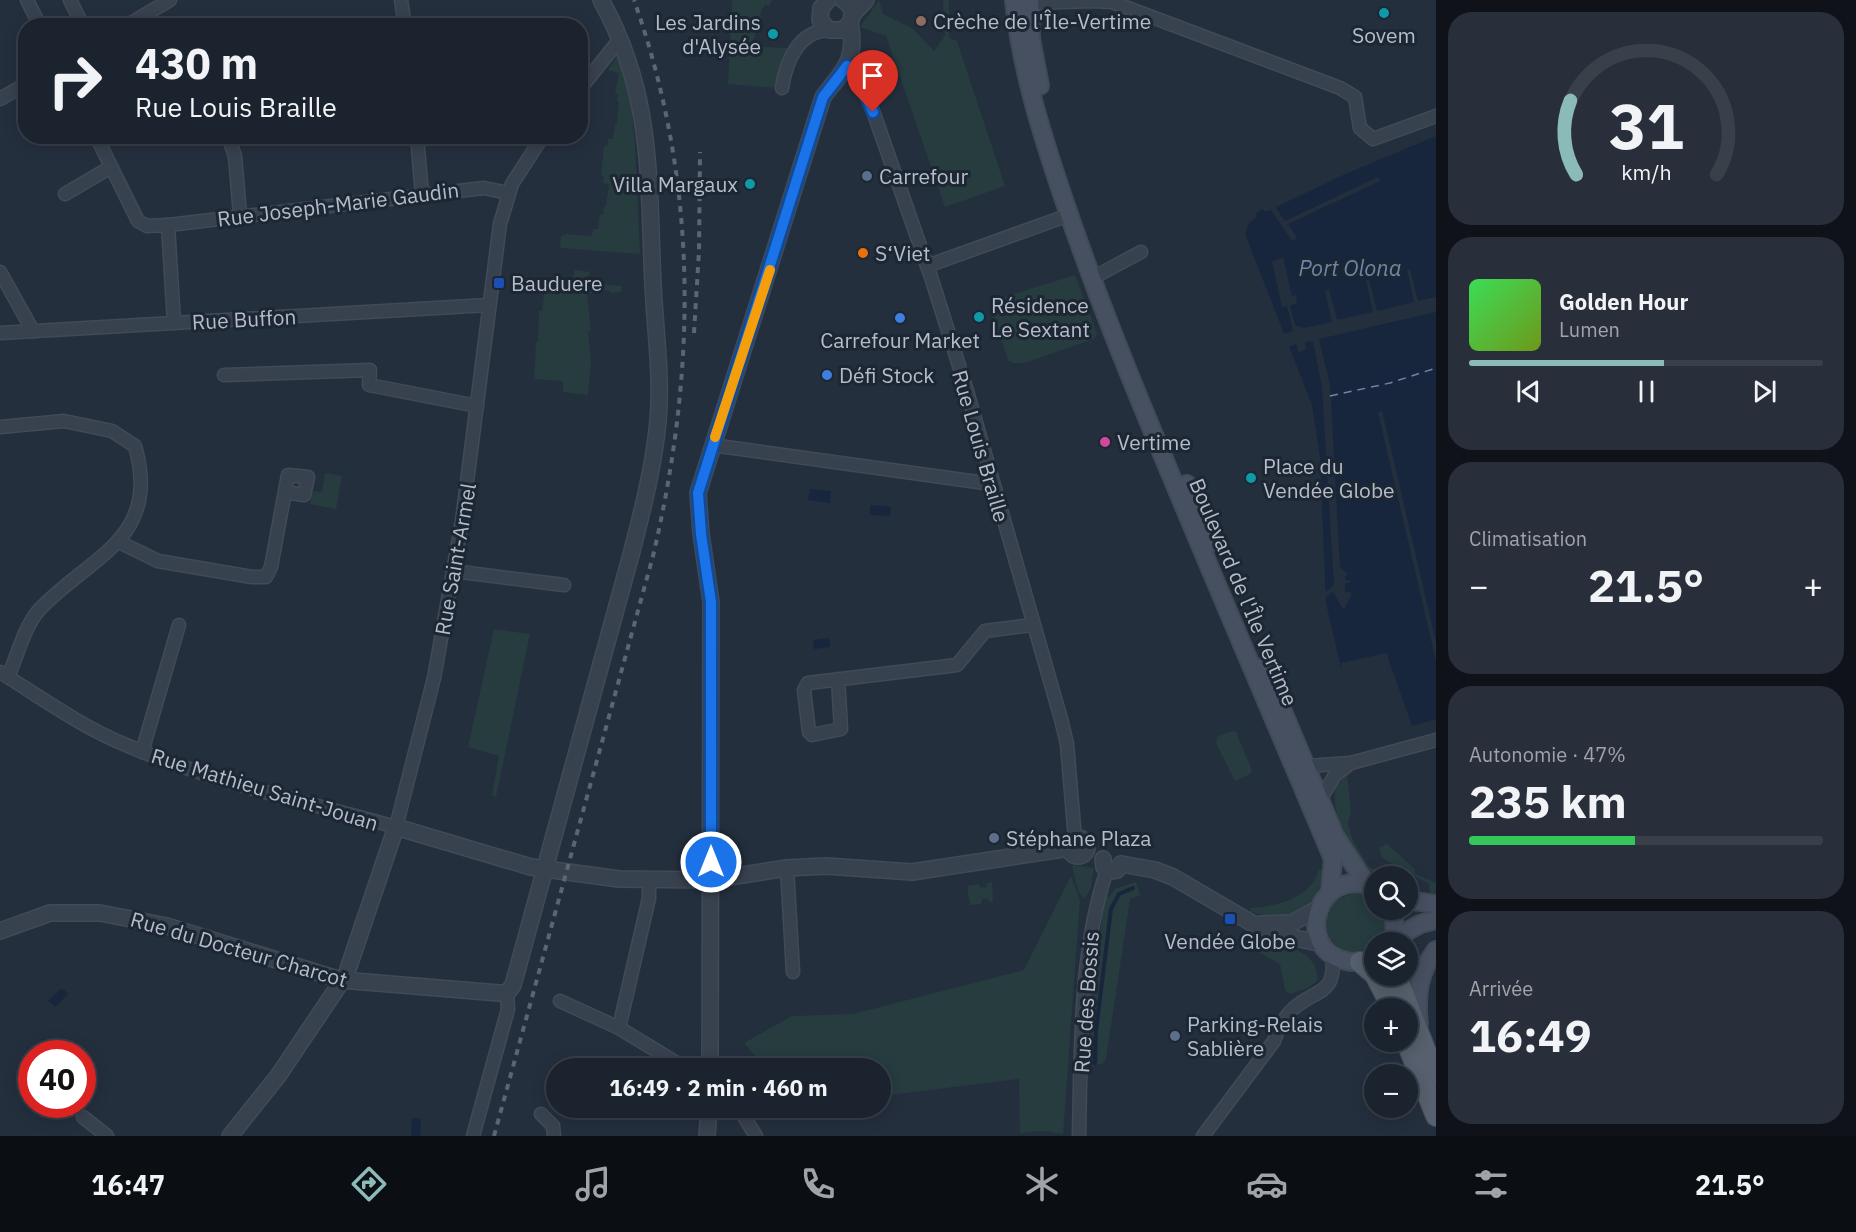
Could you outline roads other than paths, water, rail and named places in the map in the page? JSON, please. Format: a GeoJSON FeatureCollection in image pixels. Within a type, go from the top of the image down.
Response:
{"type":"FeatureCollection","features":[{"type":"Feature","properties":{"kind":"main road","name":"Boulevard de l'Île Vertime"},"geometry":{"type":"LineString","coordinates":[[1025,1],[1026,79],[1069,215],[1106,319],[1333,859],[1330,892]]}},
{"type":"Feature","properties":{"kind":"main road","name":"Boulevard de l'Île Vertime"},"geometry":{"type":"LineString","coordinates":[[1025,1],[1051,129],[1100,274],[1339,844],[1364,877]]}},
{"type":"Feature","properties":{"kind":"main road"},"geometry":{"type":"LineString","coordinates":[[1364,885],[1348,884],[1330,892],[1319,908],[1316,926],[1327,949],[1340,959],[1364,965]]}},
{"type":"Feature","properties":{"kind":"main road"},"geometry":{"type":"LineString","coordinates":[[1418,902],[1436,904]]}},
{"type":"Feature","properties":{"kind":"main road"},"geometry":{"type":"LineString","coordinates":[[1406,932],[1420,924],[1436,920]]}},
{"type":"Feature","properties":{"kind":"main road"},"geometry":{"type":"LineString","coordinates":[[1418,998],[1419,984],[1425,968],[1436,950]]}},
{"type":"Feature","properties":{"kind":"main road"},"geometry":{"type":"LineString","coordinates":[[1418,1047],[1436,1077]]}},
{"type":"Feature","properties":{"kind":"main road"},"geometry":{"type":"LineString","coordinates":[[1417,1052],[1436,1116]]}},
{"type":"Feature","properties":{"kind":"street"},"geometry":{"type":"LineString","coordinates":[[70,0],[79,18]]}},
{"type":"Feature","properties":{"kind":"street"},"geometry":{"type":"LineString","coordinates":[[140,18],[170,0]]}},
{"type":"Feature","properties":{"kind":"street"},"geometry":{"type":"LineString","coordinates":[[400,0],[403,18]]}},
{"type":"Feature","properties":{"kind":"street"},"geometry":{"type":"LineString","coordinates":[[473,1136],[508,1009],[507,993],[514,981],[545,870],[648,486],[658,418],[647,140],[632,70],[622,41],[602,0]]}},
{"type":"Feature","properties":{"kind":"street"},"geometry":{"type":"LineString","coordinates":[[710,1058],[711,602],[701,534],[698,493],[766,286],[823,97],[848,64],[853,50],[849,6],[843,0]]}},
{"type":"Feature","properties":{"kind":"street"},"geometry":{"type":"LineString","coordinates":[[804,40],[831,30],[843,30],[866,0]]}},
{"type":"Feature","properties":{"kind":"street"},"geometry":{"type":"LineString","coordinates":[[30,1],[37,18]]}},
{"type":"Feature","properties":{"kind":"street"},"geometry":{"type":"LineString","coordinates":[[1025,1],[1112,2],[1340,88],[1354,97],[1360,128],[1374,139],[1436,116]]}},
{"type":"Feature","properties":{"kind":"street"},"geometry":{"type":"LineString","coordinates":[[782,88],[789,58],[804,40],[823,6]]}},
{"type":"Feature","properties":{"kind":"street","name":"Rue Louis Braille"},"geometry":{"type":"LineString","coordinates":[[823,6],[822,24],[831,30],[844,45],[848,64],[866,91],[927,266],[967,391],[1067,744],[1072,844]]}},
{"type":"Feature","properties":{"kind":"street"},"geometry":{"type":"LineString","coordinates":[[588,79],[616,44],[622,41]]}},
{"type":"Feature","properties":{"kind":"street"},"geometry":{"type":"LineString","coordinates":[[0,99],[18,89]]}},
{"type":"Feature","properties":{"kind":"street"},"geometry":{"type":"LineString","coordinates":[[64,194],[111,166],[100,144]]}},
{"type":"Feature","properties":{"kind":"street"},"geometry":{"type":"LineString","coordinates":[[231,144],[235,156],[240,215]]}},
{"type":"Feature","properties":{"kind":"street"},"geometry":{"type":"LineString","coordinates":[[418,144],[423,195]]}},
{"type":"Feature","properties":{"kind":"street","name":"Rue Saint-Armel"},"geometry":{"type":"LineString","coordinates":[[230,1136],[278,1076],[348,970],[396,827],[434,678],[470,474],[488,305],[500,224],[508,193],[523,163],[537,144]]}},
{"type":"Feature","properties":{"kind":"street","name":"Rue Joseph-Marie Gaudin"},"geometry":{"type":"LineString","coordinates":[[111,166],[141,225],[168,225],[484,188],[508,193]]}},
{"type":"Feature","properties":{"kind":"street"},"geometry":{"type":"LineString","coordinates":[[927,266],[1069,215]]}},
{"type":"Feature","properties":{"kind":"street"},"geometry":{"type":"LineString","coordinates":[[168,225],[174,323]]}},
{"type":"Feature","properties":{"kind":"street"},"geometry":{"type":"LineString","coordinates":[[1100,274],[1141,252]]}},
{"type":"Feature","properties":{"kind":"street"},"geometry":{"type":"LineString","coordinates":[[0,272],[33,331]]}},
{"type":"Feature","properties":{"kind":"street","name":"Rue Buffon"},"geometry":{"type":"LineString","coordinates":[[0,333],[488,305]]}},
{"type":"Feature","properties":{"kind":"street"},"geometry":{"type":"LineString","coordinates":[[224,375],[370,370],[369,385],[477,406]]}},
{"type":"Feature","properties":{"kind":"street"},"geometry":{"type":"LineString","coordinates":[[0,427],[64,421],[112,431],[135,446],[140,461],[139,497],[131,523],[119,542],[39,611],[4,674]]}},
{"type":"Feature","properties":{"kind":"street"},"geometry":{"type":"LineString","coordinates":[[712,445],[992,484]]}},
{"type":"Feature","properties":{"kind":"street"},"geometry":{"type":"LineString","coordinates":[[119,542],[158,561],[252,577],[266,577],[270,572],[285,492]]}},
{"type":"Feature","properties":{"kind":"street"},"geometry":{"type":"LineString","coordinates":[[453,571],[564,585]]}},
{"type":"Feature","properties":{"kind":"street"},"geometry":{"type":"LineString","coordinates":[[838,679],[841,729],[812,735],[808,729],[804,690],[808,683],[838,679],[957,665],[985,631],[1032,624]]}},
{"type":"Feature","properties":{"kind":"street"},"geometry":{"type":"LineString","coordinates":[[142,752],[179,625]]}},
{"type":"Feature","properties":{"kind":"street","name":"Rue Mathieu Saint-Jouan"},"geometry":{"type":"LineString","coordinates":[[4,674],[97,730],[142,752],[277,796],[545,870]]}},
{"type":"Feature","properties":{"kind":"street"},"geometry":{"type":"LineString","coordinates":[[1306,766],[1351,763],[1436,740]]}},
{"type":"Feature","properties":{"kind":"street"},"geometry":{"type":"LineString","coordinates":[[1320,800],[1335,775],[1351,763]]}},
{"type":"Feature","properties":{"kind":"street"},"geometry":{"type":"LineString","coordinates":[[545,870],[605,878],[649,880],[711,880],[787,868],[826,866],[912,872],[1072,844],[1076,856],[1086,851],[1110,864],[1173,877],[1251,923],[1277,935],[1327,949],[1331,976],[1324,990],[1294,1008],[1278,1028],[1274,1041],[1203,1136]]}},
{"type":"Feature","properties":{"kind":"street","name":"Rue des Bossis"},"geometry":{"type":"LineString","coordinates":[[1078,1136],[1083,1017],[1093,920],[1110,864]]}},
{"type":"Feature","properties":{"kind":"street"},"geometry":{"type":"LineString","coordinates":[[787,868],[794,972]]}},
{"type":"Feature","properties":{"kind":"street"},"geometry":{"type":"LineString","coordinates":[[619,1028],[649,898],[649,880]]}},
{"type":"Feature","properties":{"kind":"street"},"geometry":{"type":"LineString","coordinates":[[1251,923],[1292,923],[1319,908]]}},
{"type":"Feature","properties":{"kind":"street","name":"Rue du Docteur Charcot"},"geometry":{"type":"LineString","coordinates":[[0,931],[50,914],[100,912],[167,926],[341,980],[507,993]]}},
{"type":"Feature","properties":{"kind":"street"},"geometry":{"type":"LineString","coordinates":[[560,1001],[619,1028],[668,1058]]}},
{"type":"Feature","properties":{"kind":"street"},"geometry":{"type":"LineString","coordinates":[[541,1114],[553,1126],[554,1136]]}},
{"type":"Feature","properties":{"kind":"street"},"geometry":{"type":"LineString","coordinates":[[84,1118],[107,1136]]}},
{"type":"Feature","properties":{"kind":"street"},"geometry":{"type":"LineString","coordinates":[[707,1136],[708,1118]]}},
{"type":"Feature","properties":{"kind":"street"},"geometry":{"type":"LineString","coordinates":[[745,1118],[756,1136]]}},
{"type":"Feature","properties":{"kind":"water","name":"Port Olona"},"geometry":{"type":"Polygon","coordinates":[[[1436,136],[1436,719],[1412,726],[1388,658],[1341,668],[1326,603],[1320,457],[1312,405],[1245,234],[1250,222],[1257,217],[1256,213],[1262,209],[1266,212],[1343,175],[1436,136]]]}},
{"type":"Feature","properties":{"kind":"water"},"geometry":{"type":"Polygon","coordinates":[[[810,489],[831,491],[830,503],[808,500],[810,489]]]}},
{"type":"Feature","properties":{"kind":"water"},"geometry":{"type":"Polygon","coordinates":[[[870,505],[891,507],[890,516],[870,515],[870,505]]]}},
{"type":"Feature","properties":{"kind":"water"},"geometry":{"type":"Polygon","coordinates":[[[829,638],[830,647],[814,649],[813,640],[829,638]]]}},
{"type":"Feature","properties":{"kind":"water"},"geometry":{"type":"Polygon","coordinates":[[[63,989],[68,994],[55,1007],[48,1001],[63,989]]]}},
{"type":"Feature","properties":{"kind":"water"},"geometry":{"type":"Polygon","coordinates":[[[412,1118],[421,1119],[420,1136],[411,1136],[412,1118]]]}},
{"type":"Feature","properties":{"kind":"waterway"},"geometry":{"type":"LineString","coordinates":[[1095,1063],[1096,1031],[1111,909],[1119,894],[1133,888]]}},
{"type":"Feature","properties":{"kind":"railway"},"geometry":{"type":"LineString","coordinates":[[494,1136],[653,556],[678,416],[683,346],[684,276],[680,207],[671,138],[655,69],[634,0]]}},
{"type":"Feature","properties":{"kind":"railway"},"geometry":{"type":"LineString","coordinates":[[694,333],[699,251],[700,152]]}},
{"type":"Feature","properties":{"kind":"place","name":"Sovem"},"geometry":{"type":"Point","coordinates":[1384,13]}},
{"type":"Feature","properties":{"kind":"place","name":"Crèche de l'Île-Vertime"},"geometry":{"type":"Point","coordinates":[921,21]}},
{"type":"Feature","properties":{"kind":"place","name":"Les Jardins d'Alysée"},"geometry":{"type":"Point","coordinates":[773,34]}},
{"type":"Feature","properties":{"kind":"place","name":"Carrefour"},"geometry":{"type":"Point","coordinates":[867,176]}},
{"type":"Feature","properties":{"kind":"place","name":"Villa Margaux"},"geometry":{"type":"Point","coordinates":[750,184]}},
{"type":"Feature","properties":{"kind":"place","name":"S‘Viet"},"geometry":{"type":"Point","coordinates":[863,253]}},
{"type":"Feature","properties":{"kind":"place","name":"Bauduere"},"geometry":{"type":"Point","coordinates":[499,283]}},
{"type":"Feature","properties":{"kind":"place","name":"Résidence Le Sextant"},"geometry":{"type":"Point","coordinates":[979,317]}},
{"type":"Feature","properties":{"kind":"place","name":"Carrefour Market"},"geometry":{"type":"Point","coordinates":[900,318]}},
{"type":"Feature","properties":{"kind":"place","name":"Défi Stock"},"geometry":{"type":"Point","coordinates":[827,375]}},
{"type":"Feature","properties":{"kind":"place","name":"Vertime"},"geometry":{"type":"Point","coordinates":[1105,442]}},
{"type":"Feature","properties":{"kind":"place","name":"Place du Vendée Globe"},"geometry":{"type":"Point","coordinates":[1251,478]}},
{"type":"Feature","properties":{"kind":"place","name":"Stéphane Plaza"},"geometry":{"type":"Point","coordinates":[994,838]}},
{"type":"Feature","properties":{"kind":"place","name":"Vendée Globe"},"geometry":{"type":"Point","coordinates":[1230,919]}},
{"type":"Feature","properties":{"kind":"place","name":"Parking-Relais Sablière"},"geometry":{"type":"Point","coordinates":[1175,1036]}}]}
